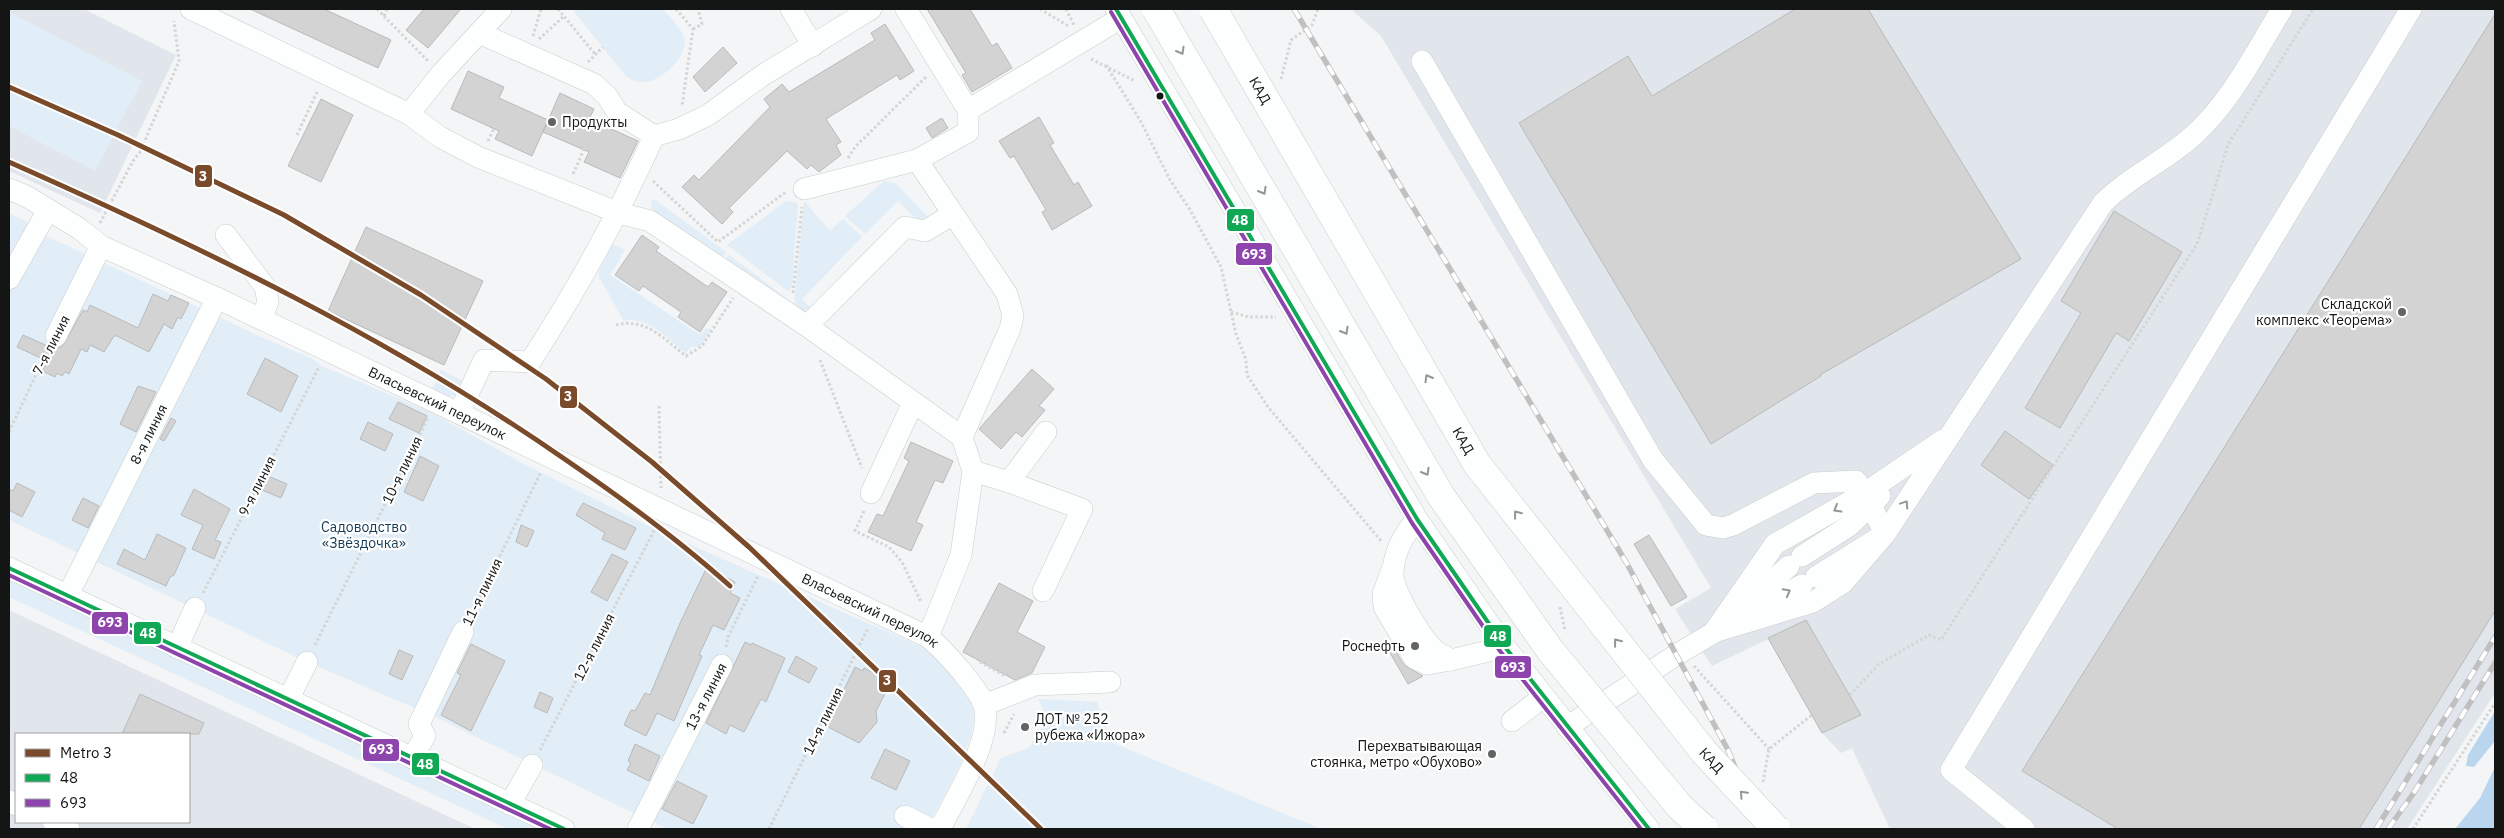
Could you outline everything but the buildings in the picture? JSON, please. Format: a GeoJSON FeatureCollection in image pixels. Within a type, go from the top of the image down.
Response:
{"type":"FeatureCollection","features":[{"type":"Feature","properties":{"kind":"highway"},"geometry":{"type":"LineString","coordinates":[[1156,9],[1441,496],[1550,650],[1680,807],[1704,829]]}},
{"type":"Feature","properties":{"kind":"highway","name":"КАД"},"geometry":{"type":"LineString","coordinates":[[1213,9],[1477,464],[1704,752],[1776,829]]}},
{"type":"Feature","properties":{"kind":"street"},"geometry":{"type":"LineString","coordinates":[[409,114],[441,74],[501,9]]}},
{"type":"Feature","properties":{"kind":"street"},"geometry":{"type":"LineString","coordinates":[[791,9],[813,46]]}},
{"type":"Feature","properties":{"kind":"street"},"geometry":{"type":"LineString","coordinates":[[459,413],[484,360],[530,362],[574,294],[619,213],[654,136],[679,128],[708,115],[763,75],[871,9]]}},
{"type":"Feature","properties":{"kind":"street"},"geometry":{"type":"LineString","coordinates":[[804,189],[917,160],[968,132],[968,110],[906,9]]}},
{"type":"Feature","properties":{"kind":"street"},"geometry":{"type":"LineString","coordinates":[[1714,632],[1813,602],[1843,583],[1885,534],[2103,204],[2119,188],[2194,136],[2216,112],[2282,9]]}},
{"type":"Feature","properties":{"kind":"street"},"geometry":{"type":"LineString","coordinates":[[2024,829],[1951,770],[2411,9]]}},
{"type":"Feature","properties":{"kind":"street"},"geometry":{"type":"LineString","coordinates":[[182,13],[326,74],[409,114],[440,137],[478,157],[619,213],[650,221],[799,321],[962,437],[973,471],[961,555],[928,637]]}},
{"type":"Feature","properties":{"kind":"street"},"geometry":{"type":"LineString","coordinates":[[968,110],[1118,13],[1417,519],[1505,647],[1543,698],[1649,829]]}},
{"type":"Feature","properties":{"kind":"street"},"geometry":{"type":"LineString","coordinates":[[479,33],[531,51],[594,84],[607,96],[617,112],[654,136]]}},
{"type":"Feature","properties":{"kind":"street"},"geometry":{"type":"LineString","coordinates":[[1422,60],[1653,460],[1706,525],[1723,528],[1733,525],[1796,491],[1814,484],[1856,481],[1868,499],[1885,534]]}},
{"type":"Feature","properties":{"kind":"street"},"geometry":{"type":"LineString","coordinates":[[917,160],[952,215],[1007,294],[1013,316],[1010,329],[962,437]]}},
{"type":"Feature","properties":{"kind":"street","name":"Власьевский переулок"},"geometry":{"type":"LineString","coordinates":[[9,189],[48,210],[95,247],[214,305],[261,319],[433,407],[459,413],[532,461],[659,520],[876,612],[928,637],[944,649],[976,689],[984,705],[986,725],[982,744],[940,829]]}},
{"type":"Feature","properties":{"kind":"street"},"geometry":{"type":"LineString","coordinates":[[9,279],[48,210]]}},
{"type":"Feature","properties":{"kind":"street"},"geometry":{"type":"LineString","coordinates":[[799,321],[905,227],[925,231],[952,215]]}},
{"type":"Feature","properties":{"kind":"street"},"geometry":{"type":"LineString","coordinates":[[226,236],[265,288],[268,302],[261,319]]}},
{"type":"Feature","properties":{"kind":"street","name":"7-я линия"},"geometry":{"type":"LineString","coordinates":[[56,336],[95,247]]}},
{"type":"Feature","properties":{"kind":"street","name":"8-я линия"},"geometry":{"type":"LineString","coordinates":[[68,595],[214,305]]}},
{"type":"Feature","properties":{"kind":"street"},"geometry":{"type":"LineString","coordinates":[[871,493],[913,403]]}},
{"type":"Feature","properties":{"kind":"street"},"geometry":{"type":"LineString","coordinates":[[1010,482],[1046,432]]}},
{"type":"Feature","properties":{"kind":"street"},"geometry":{"type":"LineString","coordinates":[[1714,632],[1775,544],[1868,499],[1921,455],[1952,435]]}},
{"type":"Feature","properties":{"kind":"street"},"geometry":{"type":"LineString","coordinates":[[973,471],[1010,482],[1082,509],[1043,591]]}},
{"type":"Feature","properties":{"kind":"street"},"geometry":{"type":"LineString","coordinates":[[1714,632],[1796,561],[1849,526],[1868,499]]}},
{"type":"Feature","properties":{"kind":"street"},"geometry":{"type":"LineString","coordinates":[[1417,519],[1405,533],[1383,594],[1384,608],[1414,658],[1428,664],[1505,647]]}},
{"type":"Feature","properties":{"kind":"street"},"geometry":{"type":"LineString","coordinates":[[1567,727],[1681,652],[1809,581],[1885,534]]}},
{"type":"Feature","properties":{"kind":"street"},"geometry":{"type":"LineString","coordinates":[[9,568],[564,829]]}},
{"type":"Feature","properties":{"kind":"street"},"geometry":{"type":"LineString","coordinates":[[177,648],[195,608]]}},
{"type":"Feature","properties":{"kind":"street","name":"11-я линия"},"geometry":{"type":"LineString","coordinates":[[412,758],[425,736],[419,724],[462,632]]}},
{"type":"Feature","properties":{"kind":"street"},"geometry":{"type":"LineString","coordinates":[[288,700],[307,662]]}},
{"type":"Feature","properties":{"kind":"street","name":"13-я линия"},"geometry":{"type":"LineString","coordinates":[[641,823],[722,665]]}},
{"type":"Feature","properties":{"kind":"street"},"geometry":{"type":"LineString","coordinates":[[984,705],[1035,685],[1110,682]]}},
{"type":"Feature","properties":{"kind":"street"},"geometry":{"type":"LineString","coordinates":[[1512,721],[1543,698]]}},
{"type":"Feature","properties":{"kind":"street"},"geometry":{"type":"LineString","coordinates":[[510,804],[532,765]]}},
{"type":"Feature","properties":{"kind":"street"},"geometry":{"type":"LineString","coordinates":[[905,816],[931,829]]}},
{"type":"Feature","properties":{"kind":"street"},"geometry":{"type":"LineString","coordinates":[[55,823],[69,829]]}},
{"type":"Feature","properties":{"kind":"path"},"geometry":{"type":"LineString","coordinates":[[377,9],[441,74]]}},
{"type":"Feature","properties":{"kind":"path"},"geometry":{"type":"LineString","coordinates":[[384,17],[387,9]]}},
{"type":"Feature","properties":{"kind":"path"},"geometry":{"type":"LineString","coordinates":[[531,51],[541,9]]}},
{"type":"Feature","properties":{"kind":"path"},"geometry":{"type":"LineString","coordinates":[[558,9],[595,54]]}},
{"type":"Feature","properties":{"kind":"path"},"geometry":{"type":"LineString","coordinates":[[676,9],[693,29],[679,128]]}},
{"type":"Feature","properties":{"kind":"path"},"geometry":{"type":"LineString","coordinates":[[693,29],[702,24],[698,9]]}},
{"type":"Feature","properties":{"kind":"path"},"geometry":{"type":"LineString","coordinates":[[1040,9],[1077,32],[1066,9]]}},
{"type":"Feature","properties":{"kind":"path"},"geometry":{"type":"LineString","coordinates":[[1280,81],[1291,40],[1312,25],[1318,9]]}},
{"type":"Feature","properties":{"kind":"path"},"geometry":{"type":"LineString","coordinates":[[1850,695],[1879,664],[1929,635],[1941,640],[2197,244],[2228,145],[2313,9]]}},
{"type":"Feature","properties":{"kind":"path"},"geometry":{"type":"LineString","coordinates":[[95,247],[103,219],[128,169],[140,152],[179,61],[182,13]]}},
{"type":"Feature","properties":{"kind":"path"},"geometry":{"type":"LineString","coordinates":[[531,51],[564,16]]}},
{"type":"Feature","properties":{"kind":"path"},"geometry":{"type":"LineString","coordinates":[[1089,58],[1140,84]]}},
{"type":"Feature","properties":{"kind":"path"},"geometry":{"type":"LineString","coordinates":[[830,183],[855,147],[940,65]]}},
{"type":"Feature","properties":{"kind":"path"},"geometry":{"type":"LineString","coordinates":[[1106,65],[1140,120],[1170,180],[1189,208],[1221,267],[1236,334],[1246,360],[1247,375],[1268,407],[1396,558]]}},
{"type":"Feature","properties":{"kind":"path"},"geometry":{"type":"LineString","coordinates":[[297,135],[326,74]]}},
{"type":"Feature","properties":{"kind":"path"},"geometry":{"type":"LineString","coordinates":[[565,191],[586,145]]}},
{"type":"Feature","properties":{"kind":"path"},"geometry":{"type":"LineString","coordinates":[[639,169],[718,242],[786,192],[804,189],[799,321]]}},
{"type":"Feature","properties":{"kind":"path"},"geometry":{"type":"LineString","coordinates":[[616,325],[630,321],[646,326],[686,356],[702,346],[743,284]]}},
{"type":"Feature","properties":{"kind":"path"},"geometry":{"type":"LineString","coordinates":[[1231,312],[1249,317],[1277,316]]}},
{"type":"Feature","properties":{"kind":"path","name":"7-я линия"},"geometry":{"type":"LineString","coordinates":[[9,432],[56,336]]}},
{"type":"Feature","properties":{"kind":"path","name":"9-я линия"},"geometry":{"type":"LineString","coordinates":[[195,608],[320,365]]}},
{"type":"Feature","properties":{"kind":"path"},"geometry":{"type":"LineString","coordinates":[[659,406],[663,483],[659,497],[659,520]]}},
{"type":"Feature","properties":{"kind":"path","name":"10-я линия"},"geometry":{"type":"LineString","coordinates":[[307,662],[433,407]]}},
{"type":"Feature","properties":{"kind":"path","name":"11-я линия"},"geometry":{"type":"LineString","coordinates":[[462,632],[532,461]]}},
{"type":"Feature","properties":{"kind":"path","name":"12-я линия"},"geometry":{"type":"LineString","coordinates":[[532,765],[659,520]]}},
{"type":"Feature","properties":{"kind":"path","name":"13-я линия"},"geometry":{"type":"LineString","coordinates":[[722,665],[728,637],[760,574]]}},
{"type":"Feature","properties":{"kind":"path","name":"14-я линия"},"geometry":{"type":"LineString","coordinates":[[770,829],[876,612]]}},
{"type":"Feature","properties":{"kind":"path"},"geometry":{"type":"LineString","coordinates":[[1681,652],[1768,750]]}},
{"type":"Feature","properties":{"kind":"path"},"geometry":{"type":"LineString","coordinates":[[2413,829],[2495,703]]}},
{"type":"Feature","properties":{"kind":"path"},"geometry":{"type":"LineString","coordinates":[[1762,785],[1768,750],[1812,715]]}},
{"type":"Feature","properties":{"kind":"shaded area"},"geometry":{"type":"Polygon","coordinates":[[[9,9],[84,9],[176,55],[100,213],[9,171],[9,9]]]}},
{"type":"Feature","properties":{"kind":"shaded area"},"geometry":{"type":"Polygon","coordinates":[[[1355,9],[2495,9],[2495,693],[2407,829],[1890,829],[1852,748],[1841,753],[1822,733],[1768,639],[1712,666],[1687,628],[1675,609],[1711,588],[1381,36],[1353,11],[1355,9]]]}},
{"type":"Feature","properties":{"kind":"shaded area"},"geometry":{"type":"Polygon","coordinates":[[[9,610],[475,829],[9,829],[9,610]]]}},
{"type":"Feature","properties":{"kind":"shaded area"},"geometry":{"type":"Polygon","coordinates":[[[2495,711],[2495,741],[2474,767],[2466,766],[2468,755],[2495,711]]]}},
{"type":"Feature","properties":{"kind":"shaded area"},"geometry":{"type":"Polygon","coordinates":[[[2495,767],[2495,829],[2455,829],[2480,798],[2495,767]]]}},
{"type":"Feature","properties":{"kind":"green space"},"geometry":{"type":"Polygon","coordinates":[[[572,9],[663,9],[682,33],[685,45],[678,60],[664,74],[648,82],[634,81],[626,76],[572,9]]]}},
{"type":"Feature","properties":{"kind":"green space"},"geometry":{"type":"Polygon","coordinates":[[[9,12],[142,81],[95,171],[9,126],[9,12]]]}},
{"type":"Feature","properties":{"kind":"green space"},"geometry":{"type":"Polygon","coordinates":[[[884,181],[895,183],[928,217],[922,225],[898,201],[865,234],[845,216],[884,181]]]}},
{"type":"Feature","properties":{"kind":"green space"},"geometry":{"type":"Polygon","coordinates":[[[654,199],[726,252],[721,259],[652,211],[651,202],[654,199]]]}},
{"type":"Feature","properties":{"kind":"green space"},"geometry":{"type":"Polygon","coordinates":[[[786,201],[798,203],[792,287],[788,291],[727,245],[786,201]]]}},
{"type":"Feature","properties":{"kind":"green space"},"geometry":{"type":"Polygon","coordinates":[[[804,201],[830,231],[843,219],[862,237],[802,299],[811,308],[805,314],[794,308],[804,201]]]}},
{"type":"Feature","properties":{"kind":"green space","name":"Садоводство «Звёздочка»"},"geometry":{"type":"Polygon","coordinates":[[[9,213],[33,225],[32,229],[265,339],[313,359],[320,365],[430,412],[524,464],[655,529],[933,652],[965,691],[972,705],[974,718],[966,750],[950,785],[926,829],[667,829],[429,714],[307,662],[9,520],[9,213]]]}},
{"type":"Feature","properties":{"kind":"green space"},"geometry":{"type":"Polygon","coordinates":[[[613,244],[625,250],[610,275],[700,335],[706,329],[711,329],[700,347],[691,347],[686,353],[649,325],[633,320],[624,321],[599,277],[599,271],[613,244]]]}},
{"type":"Feature","properties":{"kind":"green space"},"geometry":{"type":"Polygon","coordinates":[[[728,254],[786,298],[786,301],[725,261],[728,254]]]}},
{"type":"Feature","properties":{"kind":"green space"},"geometry":{"type":"Polygon","coordinates":[[[441,370],[465,382],[458,395],[448,397],[432,390],[441,370]]]}},
{"type":"Feature","properties":{"kind":"green space"},"geometry":{"type":"Polygon","coordinates":[[[9,580],[539,829],[508,829],[9,597],[9,580]]]}},
{"type":"Feature","properties":{"kind":"green space"},"geometry":{"type":"Polygon","coordinates":[[[1038,699],[1097,702],[1111,742],[1321,829],[966,829],[1001,758],[1030,747],[1048,719],[1038,699]]]}},
{"type":"Feature","properties":{"kind":"railway"},"geometry":{"type":"LineString","coordinates":[[1294,9],[1626,562],[1728,750],[1760,829]]}},
{"type":"Feature","properties":{"kind":"railway"},"geometry":{"type":"LineString","coordinates":[[2376,829],[2495,637]]}},
{"type":"Feature","properties":{"kind":"railway"},"geometry":{"type":"LineString","coordinates":[[2388,829],[2413,794],[2495,663]]}},
{"type":"Feature","properties":{"kind":"metro line","name":"3"},"geometry":{"type":"LineString","coordinates":[[9,87],[118,135],[284,215],[421,295],[546,379],[652,462],[749,547],[1041,829]]}},
{"type":"Feature","properties":{"kind":"metro line","name":"3"},"geometry":{"type":"LineString","coordinates":[[9,162],[225,262],[364,335],[433,374],[566,460],[671,536],[730,586]]}},
{"type":"Feature","properties":{"kind":"transit line","name":"48"},"geometry":{"type":"LineString","coordinates":[[1116,9],[1417,519],[1505,647],[1649,829]]}},
{"type":"Feature","properties":{"kind":"transit line","name":"693"},"geometry":{"type":"LineString","coordinates":[[1111,12],[1412,523],[1500,651],[1641,829]]}},
{"type":"Feature","properties":{"kind":"transit line","name":"48"},"geometry":{"type":"LineString","coordinates":[[9,568],[564,829]]}},
{"type":"Feature","properties":{"kind":"transit line","name":"693"},"geometry":{"type":"LineString","coordinates":[[9,575],[550,829]]}},
{"type":"Feature","properties":{"kind":"place","name":"Продукты"},"geometry":{"type":"Point","coordinates":[552,122]}},
{"type":"Feature","properties":{"kind":"place","name":"Складской комплекс «Теорема»"},"geometry":{"type":"Point","coordinates":[2402,312]}},
{"type":"Feature","properties":{"kind":"place","name":"Роснефть"},"geometry":{"type":"Point","coordinates":[1415,646]}},
{"type":"Feature","properties":{"kind":"place","name":"ДОТ № 252 рубежа «Ижора»"},"geometry":{"type":"Point","coordinates":[1025,727]}},
{"type":"Feature","properties":{"kind":"place","name":"Перехватывающая стоянка, метро «Обухово»"},"geometry":{"type":"Point","coordinates":[1492,754]}}]}
